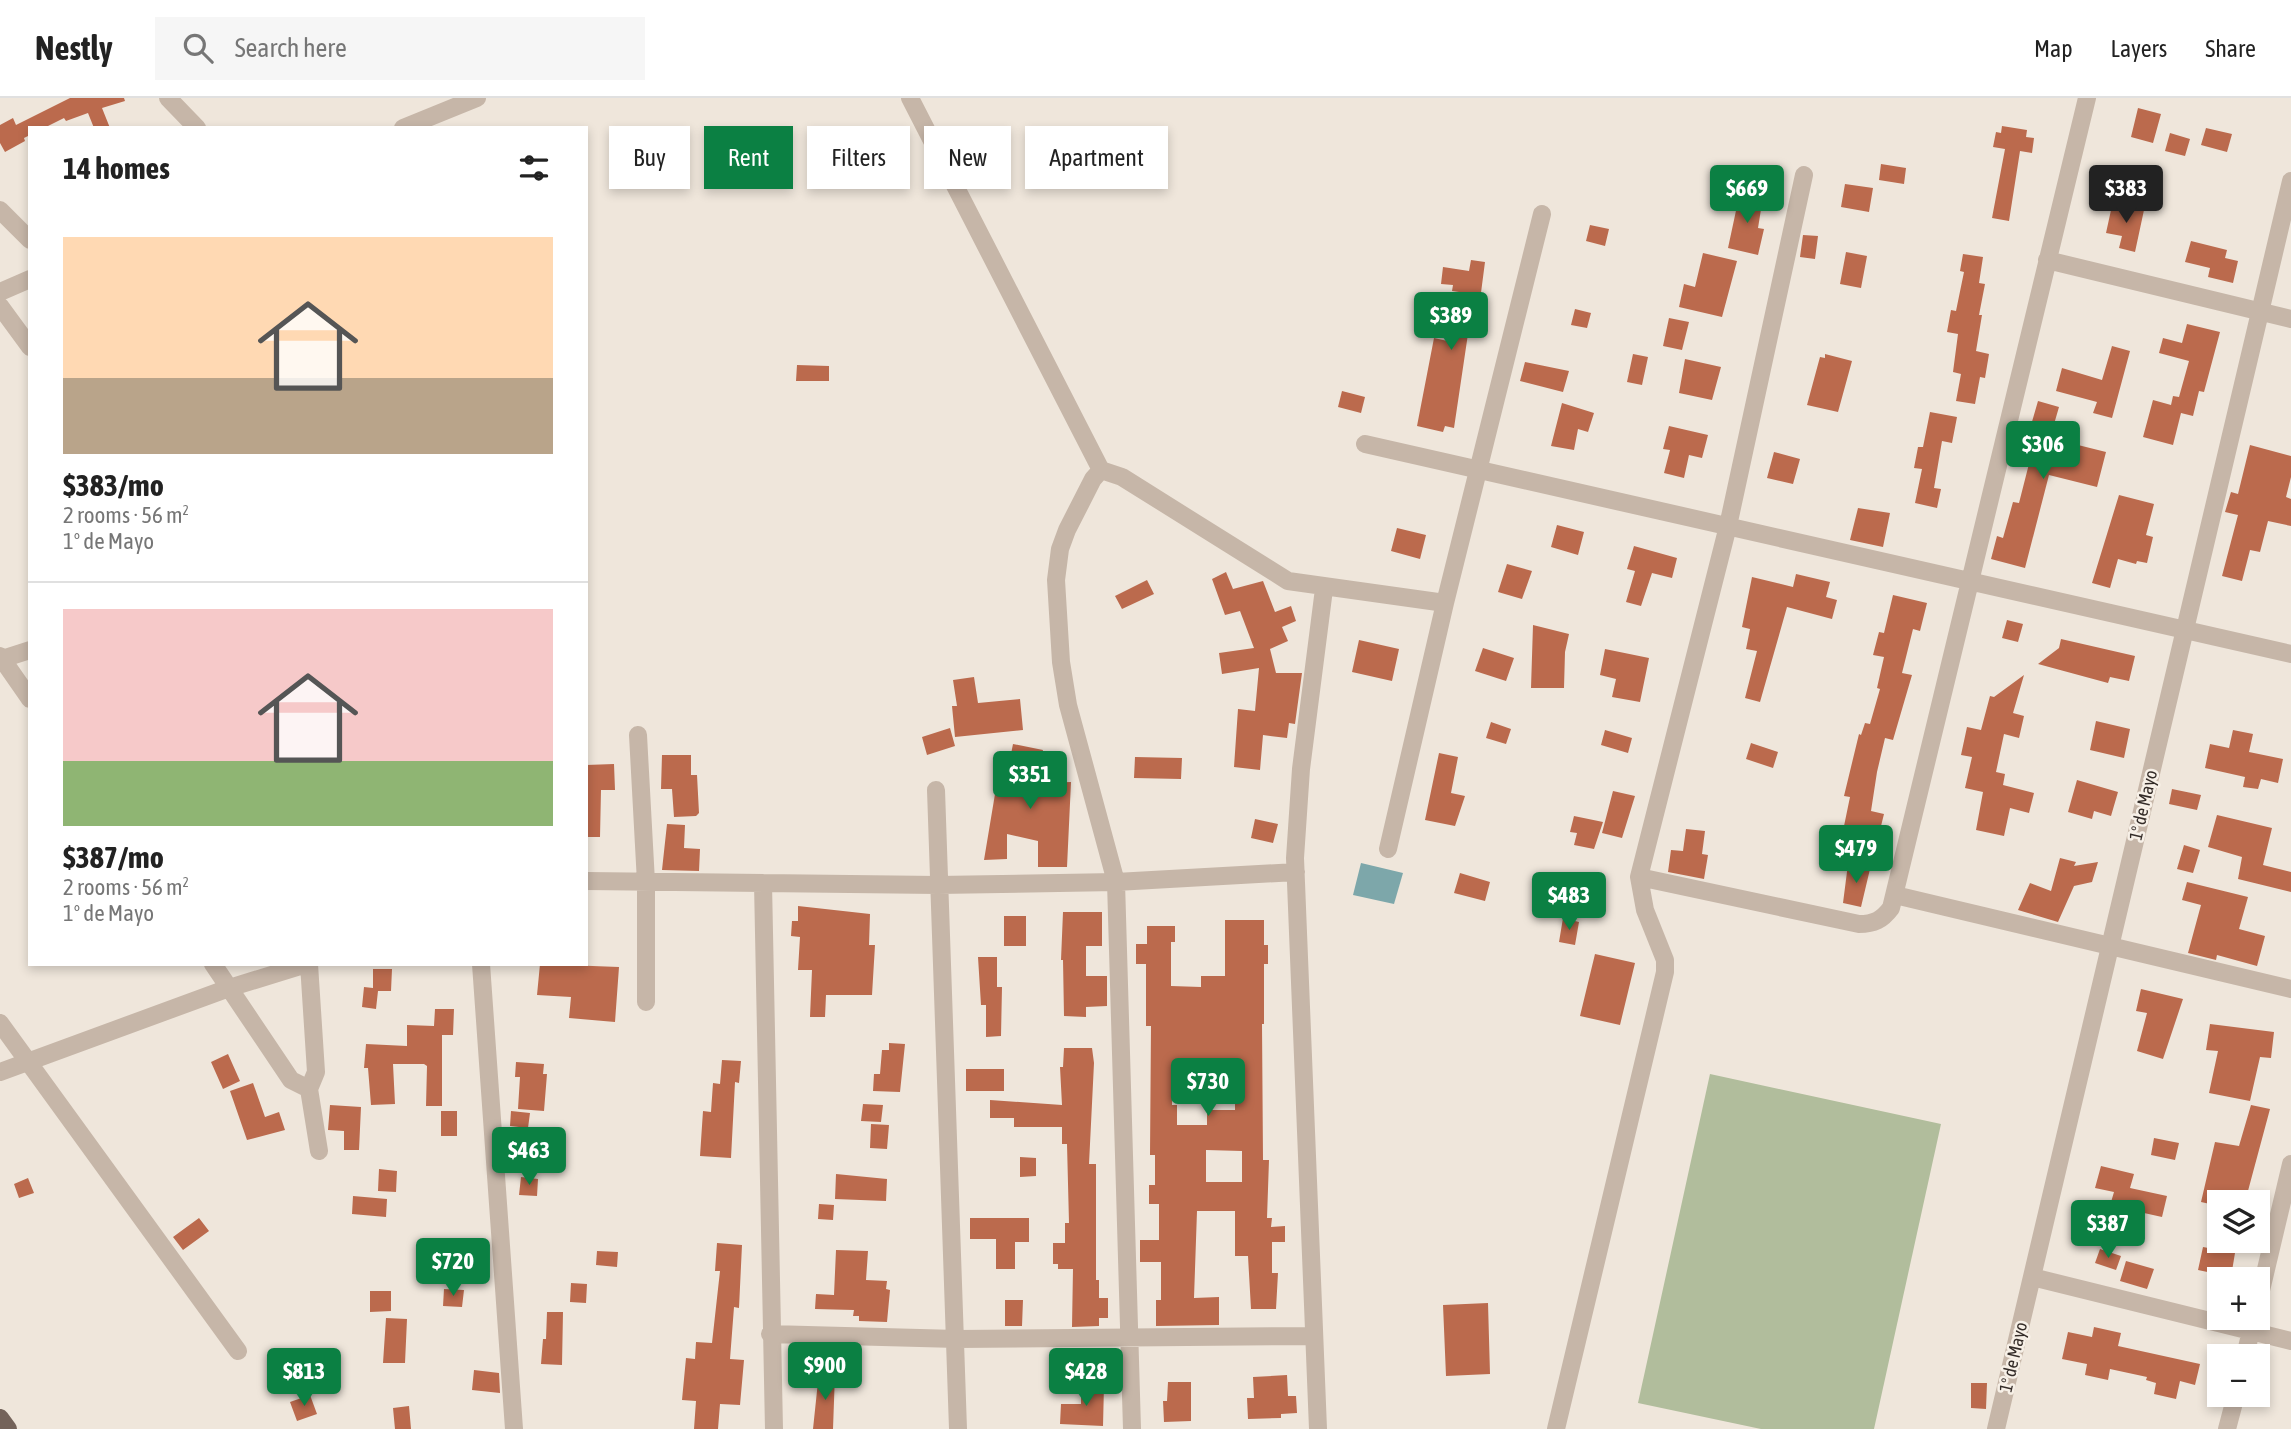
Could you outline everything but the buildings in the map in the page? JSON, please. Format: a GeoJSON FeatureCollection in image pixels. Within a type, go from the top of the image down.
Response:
{"type":"FeatureCollection","features":[{"type":"Feature","properties":{"kind":"main road"},"geometry":{"type":"LineString","coordinates":[[0,1418],[8,1429]]}},
{"type":"Feature","properties":{"kind":"street"},"geometry":{"type":"LineString","coordinates":[[168,98],[195,126]]}},
{"type":"Feature","properties":{"kind":"street"},"geometry":{"type":"LineString","coordinates":[[408,126],[477,98]]}},
{"type":"Feature","properties":{"kind":"street"},"geometry":{"type":"LineString","coordinates":[[910,98],[1101,470],[1122,477],[1288,582],[1324,589],[1445,603]]}},
{"type":"Feature","properties":{"kind":"street"},"geometry":{"type":"LineString","coordinates":[[1639,877],[1859,924],[1871,924],[1884,918],[1895,895],[2087,98]]}},
{"type":"Feature","properties":{"kind":"street"},"geometry":{"type":"LineString","coordinates":[[1556,1429],[1665,972],[1665,960],[1644,910],[1639,877],[1728,526],[1804,175]]}},
{"type":"Feature","properties":{"kind":"street","name":"1° de Mayo"},"geometry":{"type":"LineString","coordinates":[[1996,1429],[2291,181]]}},
{"type":"Feature","properties":{"kind":"street"},"geometry":{"type":"LineString","coordinates":[[0,210],[28,238]]}},
{"type":"Feature","properties":{"kind":"street"},"geometry":{"type":"LineString","coordinates":[[1388,849],[1445,603],[1542,214]]}},
{"type":"Feature","properties":{"kind":"street"},"geometry":{"type":"LineString","coordinates":[[2047,260],[2291,319]]}},
{"type":"Feature","properties":{"kind":"street"},"geometry":{"type":"LineString","coordinates":[[0,292],[28,280]]}},
{"type":"Feature","properties":{"kind":"street"},"geometry":{"type":"LineString","coordinates":[[0,306],[28,343]]}},
{"type":"Feature","properties":{"kind":"street"},"geometry":{"type":"LineString","coordinates":[[1365,444],[2291,654]]}},
{"type":"Feature","properties":{"kind":"street"},"geometry":{"type":"LineString","coordinates":[[1101,470],[1093,479],[1067,530],[1060,549],[1056,580],[1061,662],[1068,705],[1116,882],[1132,1429]]}},
{"type":"Feature","properties":{"kind":"street"},"geometry":{"type":"LineString","coordinates":[[1318,1429],[1296,872],[1301,769],[1324,589]]}},
{"type":"Feature","properties":{"kind":"street"},"geometry":{"type":"LineString","coordinates":[[28,650],[1,657],[28,696]]}},
{"type":"Feature","properties":{"kind":"street"},"geometry":{"type":"LineString","coordinates":[[638,735],[646,882],[646,1002]]}},
{"type":"Feature","properties":{"kind":"street"},"geometry":{"type":"LineString","coordinates":[[936,790],[958,1429]]}},
{"type":"Feature","properties":{"kind":"street"},"geometry":{"type":"LineString","coordinates":[[588,881],[938,885],[1116,882],[1296,872]]}},
{"type":"Feature","properties":{"kind":"street"},"geometry":{"type":"LineString","coordinates":[[763,883],[774,1429]]}},
{"type":"Feature","properties":{"kind":"street"},"geometry":{"type":"LineString","coordinates":[[1895,895],[2291,989]]}},
{"type":"Feature","properties":{"kind":"street"},"geometry":{"type":"LineString","coordinates":[[214,966],[291,1080],[309,1089]]}},
{"type":"Feature","properties":{"kind":"street"},"geometry":{"type":"LineString","coordinates":[[0,1072],[229,988],[301,966]]}},
{"type":"Feature","properties":{"kind":"street"},"geometry":{"type":"LineString","coordinates":[[308,966],[316,1072],[309,1089],[319,1151]]}},
{"type":"Feature","properties":{"kind":"street"},"geometry":{"type":"LineString","coordinates":[[481,966],[514,1429]]}},
{"type":"Feature","properties":{"kind":"street"},"geometry":{"type":"LineString","coordinates":[[0,1023],[238,1351]]}},
{"type":"Feature","properties":{"kind":"street"},"geometry":{"type":"LineString","coordinates":[[2267,1267],[2291,1164]]}},
{"type":"Feature","properties":{"kind":"street"},"geometry":{"type":"LineString","coordinates":[[2032,1277],[2207,1314]]}},
{"type":"Feature","properties":{"kind":"street"},"geometry":{"type":"LineString","coordinates":[[2266,1330],[2291,1341]]}},
{"type":"Feature","properties":{"kind":"street"},"geometry":{"type":"LineString","coordinates":[[770,1334],[957,1339],[1314,1336]]}},
{"type":"Feature","properties":{"kind":"street"},"geometry":{"type":"LineString","coordinates":[[2227,1429],[2232,1407]]}},
{"type":"Feature","properties":{"kind":"green space"},"geometry":{"type":"Polygon","coordinates":[[[1710,1074],[1941,1124],[1874,1429],[1761,1429],[1638,1403],[1710,1074]]]}},
{"type":"Feature","properties":{"kind":"water"},"geometry":{"type":"Polygon","coordinates":[[[1361,863],[1403,873],[1394,904],[1353,895],[1361,863]]]}}]}
